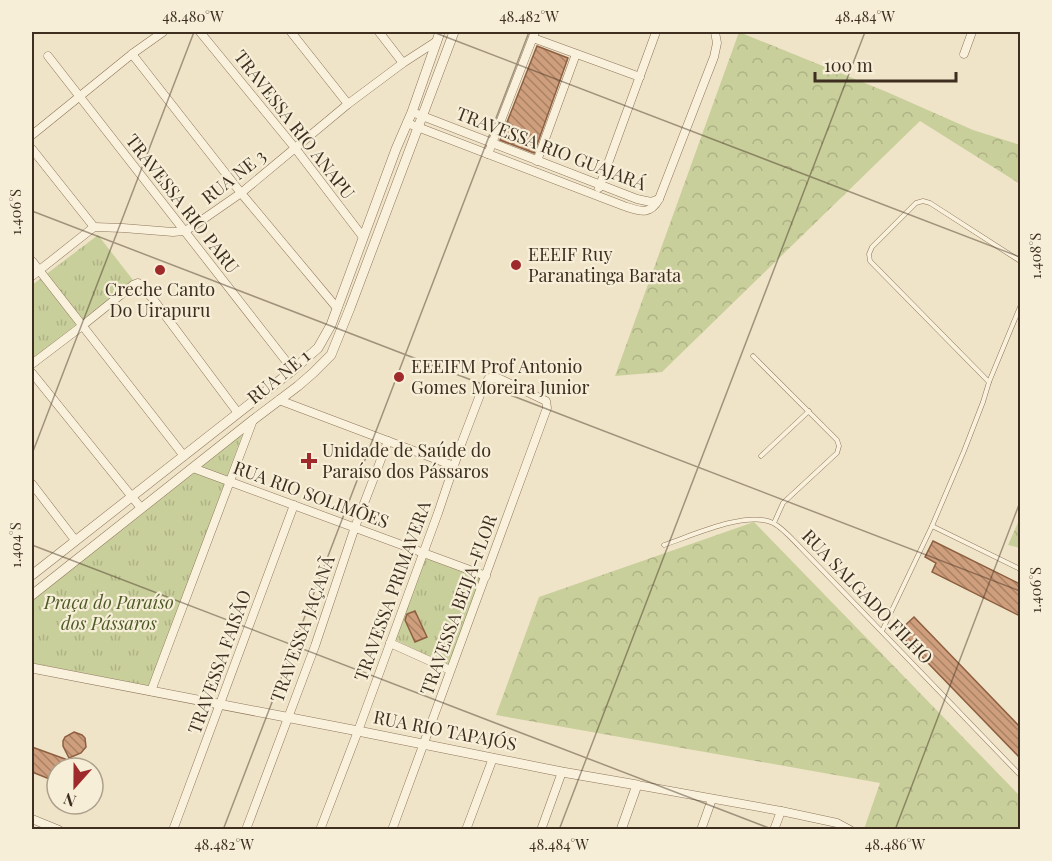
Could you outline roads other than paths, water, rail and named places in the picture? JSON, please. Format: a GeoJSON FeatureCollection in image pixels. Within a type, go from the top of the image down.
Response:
{"type":"FeatureCollection","features":[{"type":"Feature","properties":{"kind":"street"},"geometry":{"type":"LineString","coordinates":[[32,135],[132,54],[163,32]]}},
{"type":"Feature","properties":{"kind":"street","name":"TRAVESSA RIO ANAPU"},"geometry":{"type":"LineString","coordinates":[[200,32],[295,148],[363,237]]}},
{"type":"Feature","properties":{"kind":"street"},"geometry":{"type":"LineString","coordinates":[[291,32],[348,104]]}},
{"type":"Feature","properties":{"kind":"street"},"geometry":{"type":"LineString","coordinates":[[378,32],[403,63]]}},
{"type":"Feature","properties":{"kind":"street","name":"RUA NE 1"},"geometry":{"type":"LineString","coordinates":[[32,595],[313,374],[331,356],[454,32]]}},
{"type":"Feature","properties":{"kind":"street"},"geometry":{"type":"LineString","coordinates":[[596,196],[656,32]]}},
{"type":"Feature","properties":{"kind":"street"},"geometry":{"type":"LineString","coordinates":[[659,199],[714,57],[717,43],[715,32]]}},
{"type":"Feature","properties":{"kind":"street"},"geometry":{"type":"LineString","coordinates":[[964,54],[972,32]]}},
{"type":"Feature","properties":{"kind":"street"},"geometry":{"type":"LineString","coordinates":[[488,154],[534,35],[576,54],[640,77]]}},
{"type":"Feature","properties":{"kind":"street","name":"RUA NE 3"},"geometry":{"type":"LineString","coordinates":[[184,231],[198,224],[242,193],[348,104],[439,36]]}},
{"type":"Feature","properties":{"kind":"street","name":"RUA NE 1"},"geometry":{"type":"LineString","coordinates":[[32,575],[318,348],[337,308],[439,36]]}},
{"type":"Feature","properties":{"kind":"street"},"geometry":{"type":"LineString","coordinates":[[132,54],[337,308]]}},
{"type":"Feature","properties":{"kind":"street"},"geometry":{"type":"LineString","coordinates":[[538,173],[539,162],[576,54]]}},
{"type":"Feature","properties":{"kind":"street","name":"TRAVESSA RIO PARU"},"geometry":{"type":"LineString","coordinates":[[48,56],[184,231],[289,373]]}},
{"type":"Feature","properties":{"kind":"street","name":"TRAVESSA RIO GUAJARÁ"},"geometry":{"type":"LineString","coordinates":[[412,112],[646,201],[653,202],[659,199]]}},
{"type":"Feature","properties":{"kind":"street","name":"TRAVESSA RIO GUAJARÁ"},"geometry":{"type":"LineString","coordinates":[[407,123],[624,206],[643,211],[653,208],[659,199]]}},
{"type":"Feature","properties":{"kind":"street"},"geometry":{"type":"LineString","coordinates":[[32,149],[94,227]]}},
{"type":"Feature","properties":{"kind":"street"},"geometry":{"type":"LineString","coordinates":[[32,276],[94,227],[184,231]]}},
{"type":"Feature","properties":{"kind":"street"},"geometry":{"type":"LineString","coordinates":[[32,261],[184,456]]}},
{"type":"Feature","properties":{"kind":"street"},"geometry":{"type":"LineString","coordinates":[[32,364],[135,283],[138,283],[238,413]]}},
{"type":"Feature","properties":{"kind":"street"},"geometry":{"type":"LineString","coordinates":[[32,373],[141,508]]}},
{"type":"Feature","properties":{"kind":"street"},"geometry":{"type":"LineString","coordinates":[[289,373],[295,388]]}},
{"type":"Feature","properties":{"kind":"street","name":"TRAVESSA PRIMAVERA"},"geometry":{"type":"LineString","coordinates":[[320,830],[483,387],[489,378],[505,381]]}},
{"type":"Feature","properties":{"kind":"street","name":"TRAVESSA BEIJA-FLOR"},"geometry":{"type":"LineString","coordinates":[[392,830],[547,408],[546,401],[505,381]]}},
{"type":"Feature","properties":{"kind":"street"},"geometry":{"type":"LineString","coordinates":[[279,400],[454,466]]}},
{"type":"Feature","properties":{"kind":"street"},"geometry":{"type":"LineString","coordinates":[[151,691],[253,420]]}},
{"type":"Feature","properties":{"kind":"street","name":"TRAVESSA JAÇANÃ"},"geometry":{"type":"LineString","coordinates":[[248,829],[315,646],[355,527],[388,441]]}},
{"type":"Feature","properties":{"kind":"street","name":"RUA RIO SOLIMÕES"},"geometry":{"type":"LineString","coordinates":[[193,468],[486,576]]}},
{"type":"Feature","properties":{"kind":"street"},"geometry":{"type":"LineString","coordinates":[[32,484],[75,540]]}},
{"type":"Feature","properties":{"kind":"street","name":"TRAVESSA FAISÃO"},"geometry":{"type":"LineString","coordinates":[[173,830],[294,505]]}},
{"type":"Feature","properties":{"kind":"street"},"geometry":{"type":"LineString","coordinates":[[390,643],[450,670]]}},
{"type":"Feature","properties":{"kind":"street","name":"RUA RIO TAPAJÓS"},"geometry":{"type":"LineString","coordinates":[[32,668],[562,772],[781,811],[837,823],[850,830]]}},
{"type":"Feature","properties":{"kind":"street"},"geometry":{"type":"LineString","coordinates":[[466,830],[493,758]]}},
{"type":"Feature","properties":{"kind":"street"},"geometry":{"type":"LineString","coordinates":[[541,830],[562,772]]}},
{"type":"Feature","properties":{"kind":"street"},"geometry":{"type":"LineString","coordinates":[[621,830],[637,785]]}},
{"type":"Feature","properties":{"kind":"street"},"geometry":{"type":"LineString","coordinates":[[701,830],[712,799]]}},
{"type":"Feature","properties":{"kind":"street"},"geometry":{"type":"LineString","coordinates":[[774,830],[781,811]]}},
{"type":"Feature","properties":{"kind":"street"},"geometry":{"type":"LineString","coordinates":[[32,819],[59,830]]}},
{"type":"Feature","properties":{"kind":"lane"},"geometry":{"type":"LineString","coordinates":[[989,382],[870,261],[869,254],[872,247],[916,203],[922,201],[930,203],[1020,261]]}},
{"type":"Feature","properties":{"kind":"lane"},"geometry":{"type":"LineString","coordinates":[[882,631],[932,526],[964,451],[1020,307]]}},
{"type":"Feature","properties":{"kind":"lane"},"geometry":{"type":"LineString","coordinates":[[664,545],[736,520],[760,518],[774,523],[783,503],[838,450],[837,440],[753,356]]}},
{"type":"Feature","properties":{"kind":"lane"},"geometry":{"type":"LineString","coordinates":[[761,456],[808,411]]}},
{"type":"Feature","properties":{"kind":"lane","name":"RUA SALGADO FILHO"},"geometry":{"type":"LineString","coordinates":[[774,523],[801,548],[1020,775]]}},
{"type":"Feature","properties":{"kind":"lane"},"geometry":{"type":"LineString","coordinates":[[932,526],[1020,568]]}},
{"type":"Feature","properties":{"kind":"place","name":"EEEIF Ruy Paranatinga Barata"},"geometry":{"type":"Point","coordinates":[516,265]}},
{"type":"Feature","properties":{"kind":"place","name":"Creche Canto Do Uirapuru"},"geometry":{"type":"Point","coordinates":[160,270]}},
{"type":"Feature","properties":{"kind":"place","name":"EEEIFM Prof Antonio Gomes Moreira Junior"},"geometry":{"type":"Point","coordinates":[399,377]}},
{"type":"Feature","properties":{"kind":"place","name":"Unidade de Saúde do Paraíso dos Pássaros"},"geometry":{"type":"Point","coordinates":[309,461]}},
{"type":"Feature","properties":{"kind":"park label","name":"Praça do Paraíso dos Pássaros"},"geometry":{"type":"Point","coordinates":[109,613]}}]}
